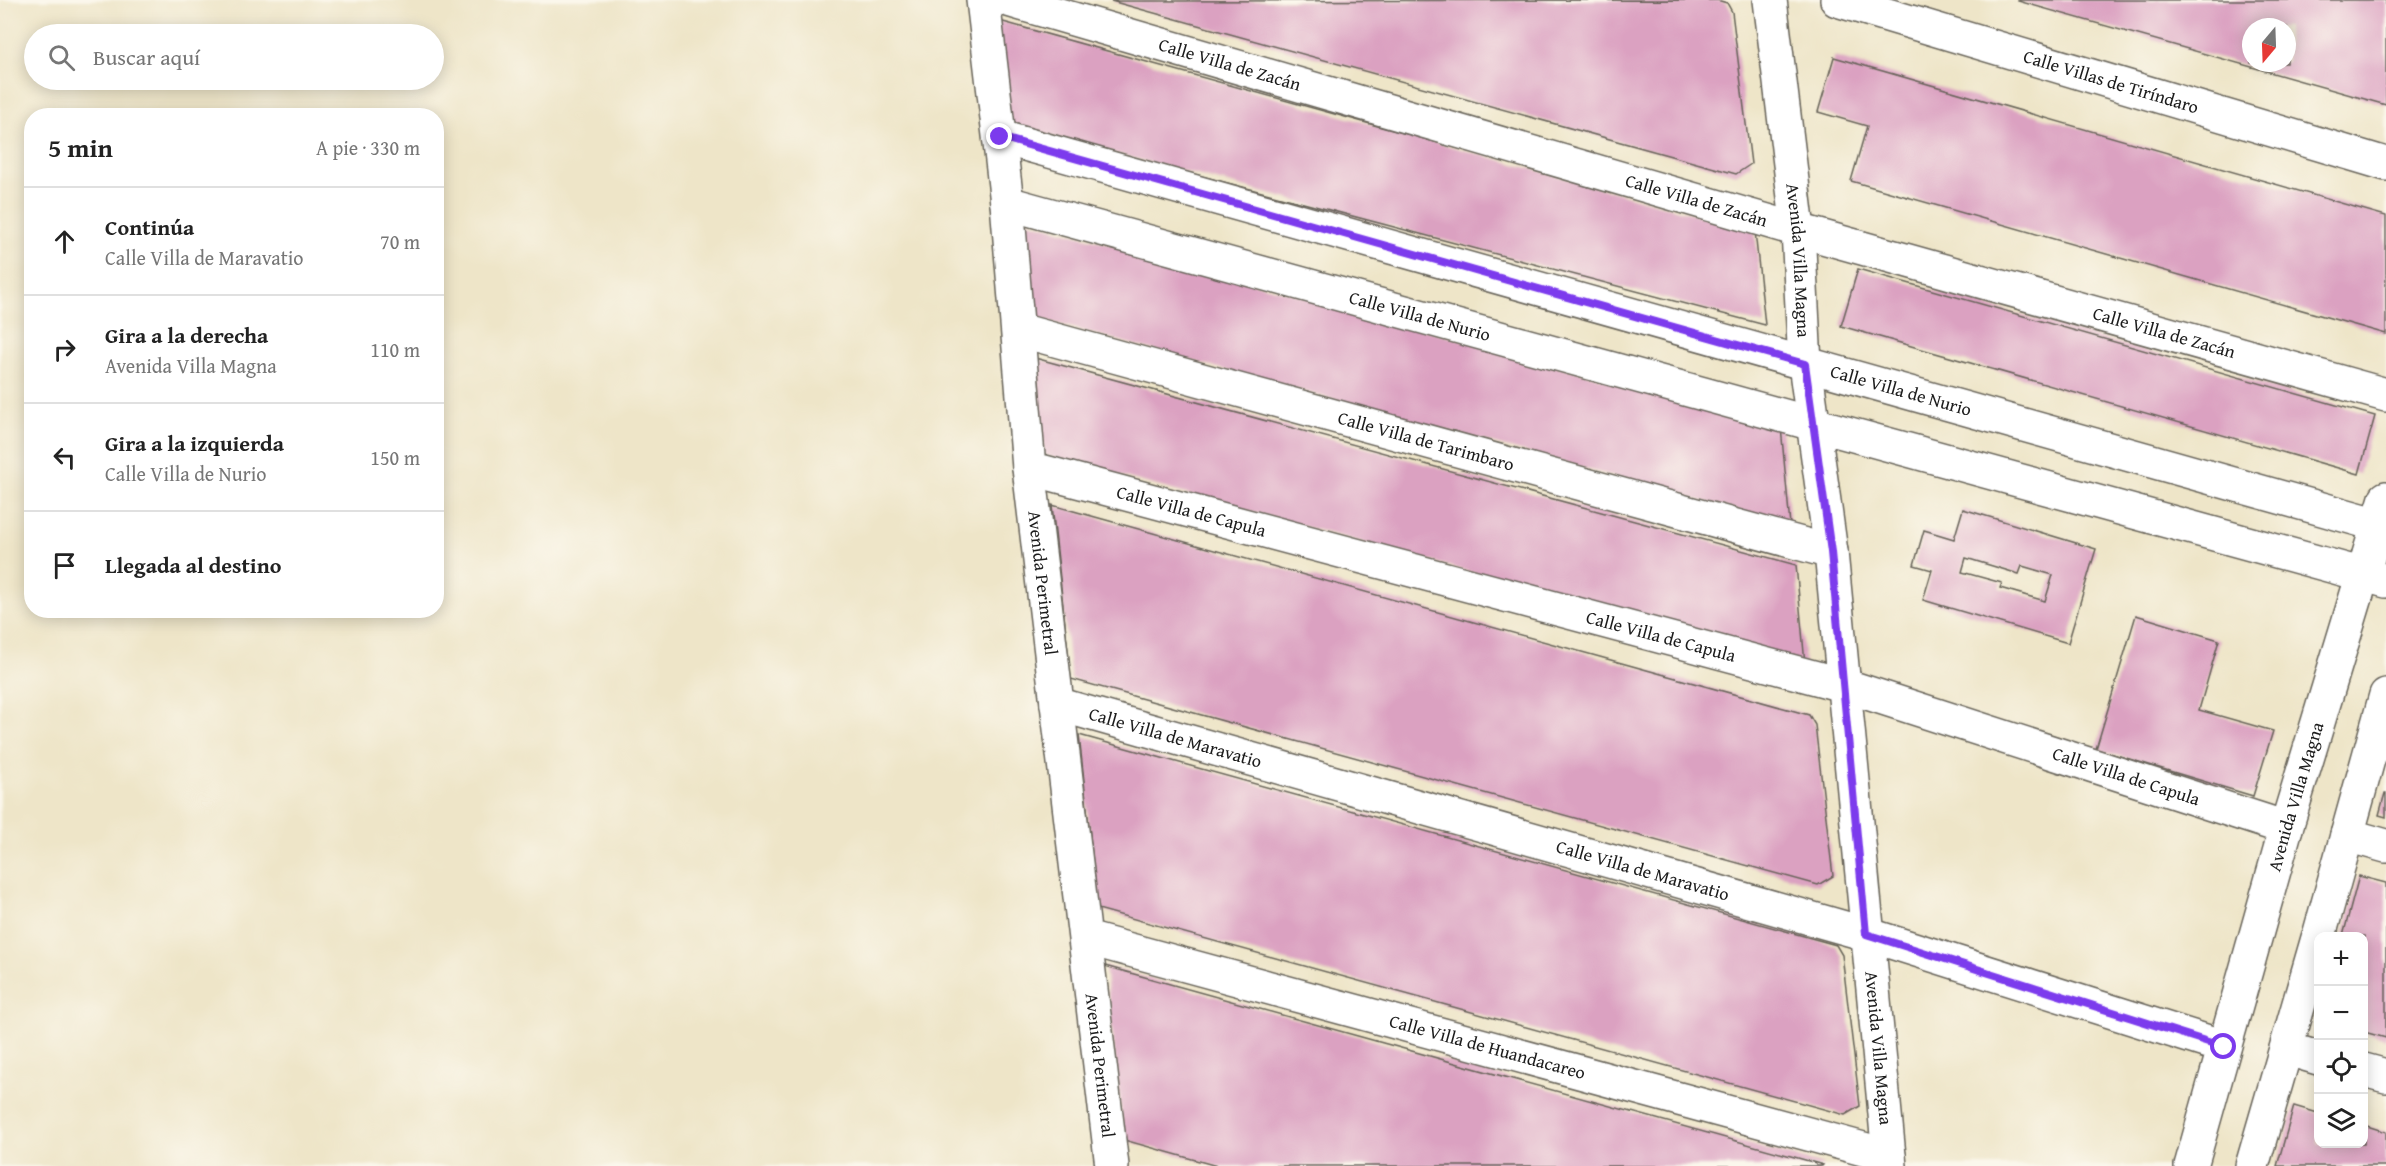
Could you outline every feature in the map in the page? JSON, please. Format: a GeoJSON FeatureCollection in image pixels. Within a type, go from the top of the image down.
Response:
{"type":"FeatureCollection","features":[{"type":"Feature","properties":{"kind":"street","name":"Avenida Perimetral"},"geometry":{"type":"LineString","coordinates":[[983,0],[1007,203],[1029,468],[1112,1166]]}},
{"type":"Feature","properties":{"kind":"street","name":"Calle Villa de Zacán"},"geometry":{"type":"LineString","coordinates":[[1008,0],[1798,230],[2386,395]]}},
{"type":"Feature","properties":{"kind":"street","name":"Avenida Villa Magna"},"geometry":{"type":"LineString","coordinates":[[1770,0],[1798,230],[1805,364],[1831,552],[1866,934],[1890,1161]]}},
{"type":"Feature","properties":{"kind":"street","name":"Calle Villas de Tiríndaro"},"geometry":{"type":"LineString","coordinates":[[1836,0],[2386,165]]}},
{"type":"Feature","properties":{"kind":"street","name":"Calle Villa de Nurio"},"geometry":{"type":"LineString","coordinates":[[1000,137],[1805,364],[2383,517]]}},
{"type":"Feature","properties":{"kind":"street","name":"Calle Villa de Nurio"},"geometry":{"type":"LineString","coordinates":[[1007,203],[2374,579]]}},
{"type":"Feature","properties":{"kind":"street","name":"Calle Villa de Tarimbaro"},"geometry":{"type":"LineString","coordinates":[[1019,330],[1831,552]]}},
{"type":"Feature","properties":{"kind":"street","name":"Calle Villa de Capula"},"geometry":{"type":"LineString","coordinates":[[1029,468],[1843,686],[2286,828]]}},
{"type":"Feature","properties":{"kind":"street","name":"Avenida Villa Magna"},"geometry":{"type":"LineString","coordinates":[[2191,1166],[2286,828],[2374,579],[2383,517]]}},
{"type":"Feature","properties":{"kind":"street","name":"Calle Villa de Maravatio"},"geometry":{"type":"LineString","coordinates":[[1057,704],[1866,934],[2224,1047]]}},
{"type":"Feature","properties":{"kind":"street"},"geometry":{"type":"LineString","coordinates":[[2320,932],[2385,706]]}},
{"type":"Feature","properties":{"kind":"street"},"geometry":{"type":"LineString","coordinates":[[2347,835],[2386,846]]}},
{"type":"Feature","properties":{"kind":"street","name":"Calle Villa de Huandacareo"},"geometry":{"type":"LineString","coordinates":[[1086,938],[1890,1161]]}},
{"type":"Feature","properties":{"kind":"street"},"geometry":{"type":"LineString","coordinates":[[2252,1166],[2303,1054],[2314,974]]}},
{"type":"Feature","properties":{"kind":"street"},"geometry":{"type":"LineString","coordinates":[[2368,1071],[2386,1076]]}},
{"type":"Feature","properties":{"kind":"building"},"geometry":{"type":"Polygon","coordinates":[[[1717,0],[1727,3],[1732,12],[1751,164],[1736,174],[1111,1],[1717,0]]]}},
{"type":"Feature","properties":{"kind":"building"},"geometry":{"type":"Polygon","coordinates":[[[2018,0],[2386,0],[2386,105],[2269,72],[2296,72],[2296,18],[2242,18],[2242,64],[2018,0]]]}},
{"type":"Feature","properties":{"kind":"building"},"geometry":{"type":"Polygon","coordinates":[[[996,20],[1755,231],[1765,325],[1008,125],[996,20]]]}},
{"type":"Feature","properties":{"kind":"building"},"geometry":{"type":"Polygon","coordinates":[[[1834,57],[2386,216],[2386,334],[1851,181],[1867,126],[1818,112],[1834,57]]]}},
{"type":"Feature","properties":{"kind":"building"},"geometry":{"type":"Polygon","coordinates":[[[1019,219],[1781,427],[1790,525],[1029,316],[1019,219]]]}},
{"type":"Feature","properties":{"kind":"building"},"geometry":{"type":"Polygon","coordinates":[[[1858,269],[2375,416],[2359,474],[1841,326],[1858,269]]]}},
{"type":"Feature","properties":{"kind":"building"},"geometry":{"type":"Polygon","coordinates":[[[1035,358],[1796,565],[1805,664],[1044,455],[1035,358]]]}},
{"type":"Feature","properties":{"kind":"building"},"geometry":{"type":"Polygon","coordinates":[[[1052,505],[1809,715],[1815,725],[1833,876],[1818,885],[1071,679],[1052,505]]]}},
{"type":"Feature","properties":{"kind":"building"},"geometry":{"type":"Polygon","coordinates":[[[1963,509],[2096,549],[2068,643],[1923,600],[1932,570],[1914,565],[1924,530],[1954,539],[1963,509]],[[1966,558],[1962,572],[2002,583],[2000,588],[2045,601],[2053,575],[2022,566],[2019,574],[1966,558]]]}},
{"type":"Feature","properties":{"kind":"building"},"geometry":{"type":"Polygon","coordinates":[[[2136,615],[2219,640],[2199,710],[2273,731],[2253,796],[2096,749],[2136,615]]]}},
{"type":"Feature","properties":{"kind":"building"},"geometry":{"type":"Polygon","coordinates":[[[1079,735],[1836,945],[1842,955],[1860,1106],[1845,1115],[1098,909],[1079,735]]]}},
{"type":"Feature","properties":{"kind":"building"},"geometry":{"type":"Polygon","coordinates":[[[2386,793],[2386,817],[2379,815],[2386,793]]]}},
{"type":"Feature","properties":{"kind":"building"},"geometry":{"type":"Polygon","coordinates":[[[2359,876],[2386,883],[2386,1038],[2368,1033],[2368,932],[2344,932],[2359,876]]]}},
{"type":"Feature","properties":{"kind":"building"},"geometry":{"type":"Polygon","coordinates":[[[1105,966],[1823,1165],[1217,1166],[1124,1140],[1105,966]]]}},
{"type":"Feature","properties":{"kind":"building"},"geometry":{"type":"Polygon","coordinates":[[[2294,1106],[2314,1112],[2314,1148],[2368,1148],[2368,1126],[2386,1132],[2386,1166],[2277,1166],[2294,1106]]]}},
{"type":"Feature","properties":{"kind":"route"},"geometry":{"type":"LineString","coordinates":[[1000,137],[1805,364],[1831,552],[1866,934],[2224,1047]]}}]}
